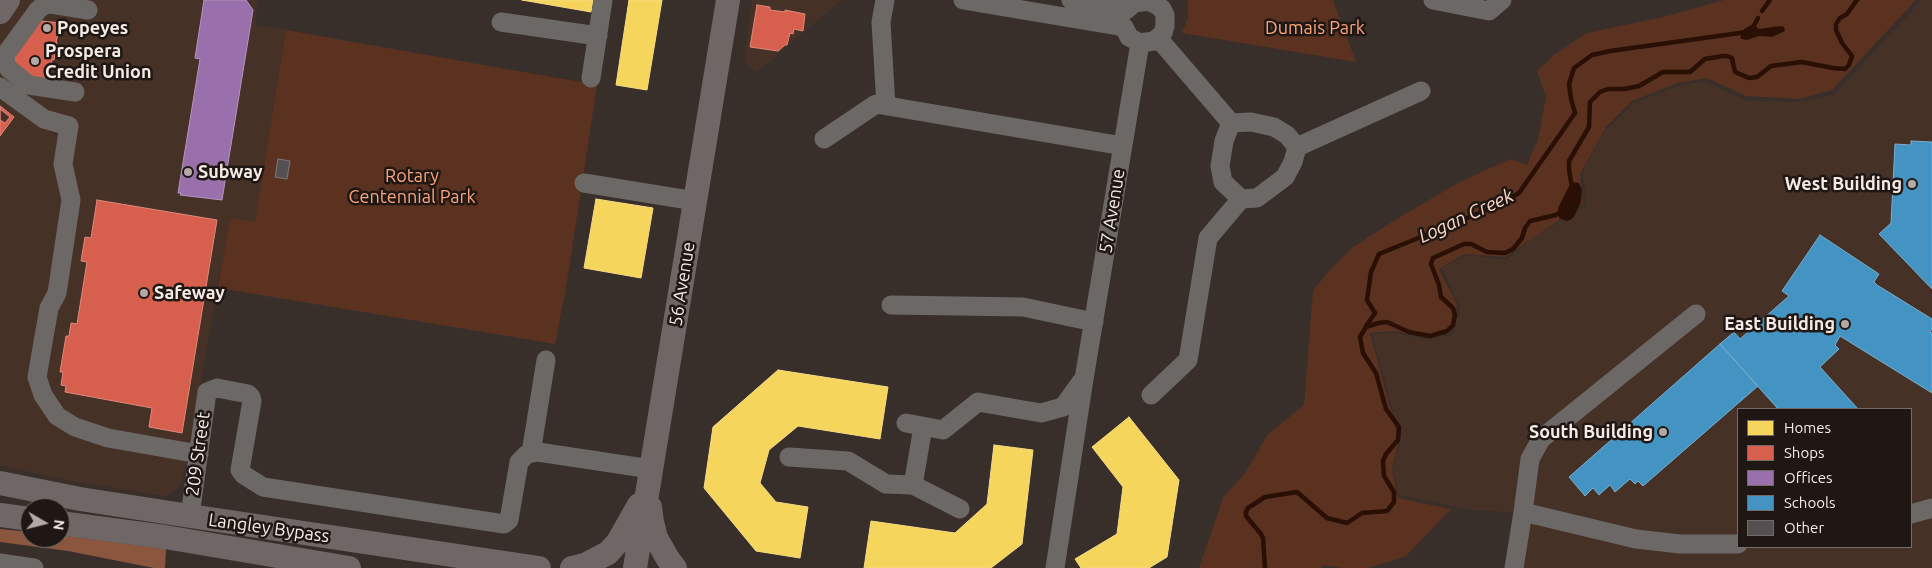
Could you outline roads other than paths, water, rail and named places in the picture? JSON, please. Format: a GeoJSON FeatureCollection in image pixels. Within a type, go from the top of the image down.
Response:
{"type":"FeatureCollection","features":[{"type":"Feature","properties":{"kind":"main road"},"geometry":{"type":"LineString","coordinates":[[0,12],[8,0]]}},
{"type":"Feature","properties":{"kind":"main road","name":"56 Avenue"},"geometry":{"type":"LineString","coordinates":[[635,568],[728,0]]}},
{"type":"Feature","properties":{"kind":"main road"},"geometry":{"type":"LineString","coordinates":[[572,568],[585,565],[608,553],[618,542],[633,518],[650,477]]}},
{"type":"Feature","properties":{"kind":"main road"},"geometry":{"type":"LineString","coordinates":[[650,477],[652,522],[656,538],[668,559],[676,568]]}},
{"type":"Feature","properties":{"kind":"main road","name":"Langley Bypass"},"geometry":{"type":"LineString","coordinates":[[0,483],[80,499],[540,568]]}},
{"type":"Feature","properties":{"kind":"main road"},"geometry":{"type":"LineString","coordinates":[[0,515],[20,518]]}},
{"type":"Feature","properties":{"kind":"main road","name":"Langley Bypass"},"geometry":{"type":"LineString","coordinates":[[70,524],[165,537],[349,568]]}},
{"type":"Feature","properties":{"kind":"street"},"geometry":{"type":"LineString","coordinates":[[591,78],[604,0]]}},
{"type":"Feature","properties":{"kind":"street"},"geometry":{"type":"LineString","coordinates":[[885,0],[881,22],[886,106]]}},
{"type":"Feature","properties":{"kind":"street"},"geometry":{"type":"LineString","coordinates":[[963,0],[1124,27],[1129,37],[1140,42],[1149,42],[1158,38],[1165,26],[1166,20],[1162,9],[1153,2],[1138,1],[1126,10],[1071,0]]}},
{"type":"Feature","properties":{"kind":"street"},"geometry":{"type":"LineString","coordinates":[[1433,0],[1489,11],[1502,0]]}},
{"type":"Feature","properties":{"kind":"street"},"geometry":{"type":"LineString","coordinates":[[75,92],[29,85],[9,69],[6,62],[6,54],[38,10],[44,5],[50,4],[88,10]]}},
{"type":"Feature","properties":{"kind":"street"},"geometry":{"type":"LineString","coordinates":[[501,22],[598,36]]}},
{"type":"Feature","properties":{"kind":"street"},"geometry":{"type":"LineString","coordinates":[[1158,38],[1231,123]]}},
{"type":"Feature","properties":{"kind":"street","name":"57 Avenue"},"geometry":{"type":"LineString","coordinates":[[1055,568],[1084,379],[1140,42]]}},
{"type":"Feature","properties":{"kind":"street"},"geometry":{"type":"LineString","coordinates":[[0,87],[44,119],[69,126],[63,164],[71,200],[58,293],[49,308],[37,377],[43,395],[57,416],[75,427],[108,438],[199,454]]}},
{"type":"Feature","properties":{"kind":"street"},"geometry":{"type":"LineString","coordinates":[[1297,147],[1421,91]]}},
{"type":"Feature","properties":{"kind":"street"},"geometry":{"type":"LineString","coordinates":[[824,139],[876,104],[1123,146]]}},
{"type":"Feature","properties":{"kind":"street"},"geometry":{"type":"LineString","coordinates":[[1231,123],[1251,122],[1274,127],[1287,135],[1297,147]]}},
{"type":"Feature","properties":{"kind":"street"},"geometry":{"type":"LineString","coordinates":[[1231,123],[1224,141],[1220,166],[1223,182],[1241,200]]}},
{"type":"Feature","properties":{"kind":"street"},"geometry":{"type":"LineString","coordinates":[[1150,395],[1188,360],[1208,238],[1241,200],[1258,198],[1285,177],[1293,162],[1297,147]]}},
{"type":"Feature","properties":{"kind":"street"},"geometry":{"type":"LineString","coordinates":[[584,183],[695,201]]}},
{"type":"Feature","properties":{"kind":"street"},"geometry":{"type":"LineString","coordinates":[[891,305],[1023,307],[1094,322]]}},
{"type":"Feature","properties":{"kind":"street"},"geometry":{"type":"LineString","coordinates":[[1514,568],[1530,459],[1541,439],[1696,314]]}},
{"type":"Feature","properties":{"kind":"street"},"geometry":{"type":"LineString","coordinates":[[546,360],[531,453],[538,452],[650,477]]}},
{"type":"Feature","properties":{"kind":"street"},"geometry":{"type":"LineString","coordinates":[[913,485],[914,425],[943,430],[978,402],[1041,413],[1063,406],[1084,379]]}},
{"type":"Feature","properties":{"kind":"street","name":"209 Street"},"geometry":{"type":"LineString","coordinates":[[190,516],[203,414],[207,392],[212,389],[248,394],[251,397],[252,401],[240,470],[263,487],[504,524],[509,520],[519,462],[524,456],[531,453]]}},
{"type":"Feature","properties":{"kind":"street"},"geometry":{"type":"LineString","coordinates":[[789,457],[848,461],[886,484],[913,485],[960,509]]}},
{"type":"Feature","properties":{"kind":"street"},"geometry":{"type":"LineString","coordinates":[[1912,514],[1932,508]]}},
{"type":"Feature","properties":{"kind":"street"},"geometry":{"type":"LineString","coordinates":[[1523,512],[1636,539],[1680,544],[1737,544]]}},
{"type":"Feature","properties":{"kind":"street"},"geometry":{"type":"LineString","coordinates":[[0,563],[34,568]]}},
{"type":"Feature","properties":{"kind":"waterway"},"geometry":{"type":"LineString","coordinates":[[1762,11],[1770,0]]}},
{"type":"Feature","properties":{"kind":"waterway"},"geometry":{"type":"LineString","coordinates":[[1572,187],[1569,161],[1589,127],[1590,102],[1600,92],[1608,89],[1625,89],[1639,86],[1663,72],[1690,72],[1705,59],[1723,56],[1732,58],[1735,72],[1749,78],[1757,77],[1771,66],[1802,62],[1845,69],[1849,65],[1852,56],[1842,43],[1836,30],[1836,24],[1840,18],[1847,14],[1857,0]]}},
{"type":"Feature","properties":{"kind":"waterway"},"geometry":{"type":"LineString","coordinates":[[1752,29],[1758,18]]}},
{"type":"Feature","properties":{"kind":"waterway","name":"Logan Creek"},"geometry":{"type":"LineString","coordinates":[[1366,326],[1375,313],[1367,300],[1371,272],[1379,254],[1499,205],[1519,193],[1575,113],[1569,84],[1574,68],[1592,55],[1610,51],[1747,32]]}},
{"type":"Feature","properties":{"kind":"waterway"},"geometry":{"type":"LineString","coordinates":[[1265,568],[1263,538],[1246,516],[1248,508],[1265,497],[1297,492],[1327,518],[1347,523],[1362,513],[1387,511],[1394,502],[1394,492],[1384,476],[1383,461],[1386,454],[1398,440],[1399,427],[1386,409],[1376,373],[1363,353],[1360,337],[1366,327],[1387,322],[1409,332],[1430,336],[1447,331],[1453,325],[1455,315],[1453,308],[1441,297],[1439,285],[1431,264],[1433,258],[1464,244],[1471,244],[1487,252],[1505,253],[1513,249],[1522,238],[1525,228],[1530,221],[1556,215],[1562,211]]}},
{"type":"Feature","properties":{"kind":"place","name":"Popeyes"},"geometry":{"type":"Point","coordinates":[47,28]}},
{"type":"Feature","properties":{"kind":"place","name":"Prospera Credit Union"},"geometry":{"type":"Point","coordinates":[35,61]}},
{"type":"Feature","properties":{"kind":"place","name":"Subway"},"geometry":{"type":"Point","coordinates":[188,172]}},
{"type":"Feature","properties":{"kind":"place","name":"West Building"},"geometry":{"type":"Point","coordinates":[1912,184]}},
{"type":"Feature","properties":{"kind":"place","name":"Safeway"},"geometry":{"type":"Point","coordinates":[144,293]}},
{"type":"Feature","properties":{"kind":"place","name":"East Building"},"geometry":{"type":"Point","coordinates":[1845,324]}},
{"type":"Feature","properties":{"kind":"place","name":"South Building"},"geometry":{"type":"Point","coordinates":[1663,432]}},
{"type":"Feature","properties":{"kind":"park label","name":"Dumais Park"},"geometry":{"type":"Point","coordinates":[1315,28]}},
{"type":"Feature","properties":{"kind":"park label","name":"Rotary Centennial Park"},"geometry":{"type":"Point","coordinates":[412,186]}}]}
